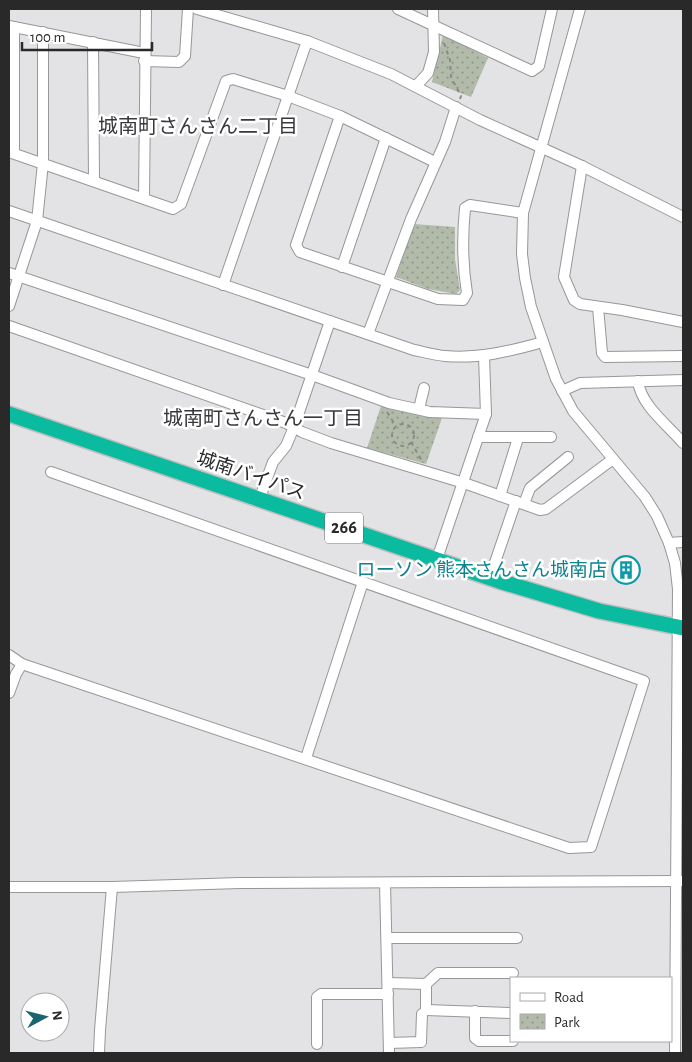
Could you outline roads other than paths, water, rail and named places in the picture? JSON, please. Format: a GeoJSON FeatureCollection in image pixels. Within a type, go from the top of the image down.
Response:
{"type":"FeatureCollection","features":[{"type":"Feature","properties":{"kind":"highway","name":"城南バイパス"},"geometry":{"type":"LineString","coordinates":[[9,414],[490,578],[599,612],[681,628]]}},
{"type":"Feature","properties":{"kind":"street"},"geometry":{"type":"LineString","coordinates":[[144,198],[146,9]]}},
{"type":"Feature","properties":{"kind":"street"},"geometry":{"type":"LineString","coordinates":[[188,9],[185,56],[179,62],[144,57],[93,42],[11,26],[11,152],[173,209],[181,204],[226,81],[233,79],[288,96],[340,116],[435,162]]}},
{"type":"Feature","properties":{"kind":"street"},"geometry":{"type":"LineString","coordinates":[[197,9],[307,40],[416,86],[683,217]]}},
{"type":"Feature","properties":{"kind":"street"},"geometry":{"type":"LineString","coordinates":[[398,9],[532,71],[539,66],[552,9]]}},
{"type":"Feature","properties":{"kind":"street"},"geometry":{"type":"LineString","coordinates":[[416,86],[428,72],[434,52],[437,26],[433,9]]}},
{"type":"Feature","properties":{"kind":"street"},"geometry":{"type":"LineString","coordinates":[[580,9],[523,213],[522,254],[524,278],[531,307],[562,391],[573,411],[644,497],[657,516],[670,543],[675,563],[681,628],[680,881],[675,1053]]}},
{"type":"Feature","properties":{"kind":"street"},"geometry":{"type":"LineString","coordinates":[[9,306],[14,275],[37,221],[43,163],[43,32]]}},
{"type":"Feature","properties":{"kind":"street"},"geometry":{"type":"LineString","coordinates":[[223,285],[307,40]]}},
{"type":"Feature","properties":{"kind":"street"},"geometry":{"type":"LineString","coordinates":[[93,42],[94,181]]}},
{"type":"Feature","properties":{"kind":"street"},"geometry":{"type":"LineString","coordinates":[[368,334],[410,219],[445,142],[456,107]]}},
{"type":"Feature","properties":{"kind":"street"},"geometry":{"type":"LineString","coordinates":[[340,116],[296,245],[300,252],[438,299],[463,300],[468,293],[462,263],[465,208],[470,205],[523,213]]}},
{"type":"Feature","properties":{"kind":"street"},"geometry":{"type":"LineString","coordinates":[[342,267],[386,138]]}},
{"type":"Feature","properties":{"kind":"street"},"geometry":{"type":"LineString","coordinates":[[582,166],[564,277],[574,300],[580,304],[683,322]]}},
{"type":"Feature","properties":{"kind":"street"},"geometry":{"type":"LineString","coordinates":[[9,211],[414,350],[444,356],[484,356],[544,342]]}},
{"type":"Feature","properties":{"kind":"street"},"geometry":{"type":"LineString","coordinates":[[14,275],[312,375],[382,401],[419,409],[459,414],[486,414]]}},
{"type":"Feature","properties":{"kind":"street"},"geometry":{"type":"LineString","coordinates":[[598,307],[602,353],[605,357],[683,356]]}},
{"type":"Feature","properties":{"kind":"street"},"geometry":{"type":"LineString","coordinates":[[259,500],[273,462],[286,446],[294,427],[330,321]]}},
{"type":"Feature","properties":{"kind":"street"},"geometry":{"type":"LineString","coordinates":[[9,326],[294,427],[302,432],[332,443],[464,483],[540,510],[546,509],[613,459]]}},
{"type":"Feature","properties":{"kind":"street"},"geometry":{"type":"LineString","coordinates":[[437,559],[486,414],[484,356]]}},
{"type":"Feature","properties":{"kind":"street"},"geometry":{"type":"LineString","coordinates":[[562,391],[580,383],[683,380]]}},
{"type":"Feature","properties":{"kind":"street"},"geometry":{"type":"LineString","coordinates":[[638,381],[639,388],[651,408],[683,443]]}},
{"type":"Feature","properties":{"kind":"street"},"geometry":{"type":"LineString","coordinates":[[419,409],[424,388]]}},
{"type":"Feature","properties":{"kind":"street"},"geometry":{"type":"LineString","coordinates":[[478,437],[518,438],[551,436]]}},
{"type":"Feature","properties":{"kind":"street"},"geometry":{"type":"LineString","coordinates":[[500,496],[518,438]]}},
{"type":"Feature","properties":{"kind":"street"},"geometry":{"type":"LineString","coordinates":[[490,578],[520,503],[530,488],[568,457]]}},
{"type":"Feature","properties":{"kind":"street"},"geometry":{"type":"LineString","coordinates":[[9,655],[22,664],[306,758],[568,848],[591,847],[644,680],[51,472]]}},
{"type":"Feature","properties":{"kind":"street"},"geometry":{"type":"LineString","coordinates":[[670,543],[683,542]]}},
{"type":"Feature","properties":{"kind":"street"},"geometry":{"type":"LineString","coordinates":[[306,758],[363,582]]}},
{"type":"Feature","properties":{"kind":"street"},"geometry":{"type":"LineString","coordinates":[[9,693],[22,664]]}},
{"type":"Feature","properties":{"kind":"street"},"geometry":{"type":"LineString","coordinates":[[9,887],[112,887],[240,883],[680,881]]}},
{"type":"Feature","properties":{"kind":"street"},"geometry":{"type":"LineString","coordinates":[[385,883],[389,1048],[421,1042],[422,1014]]}},
{"type":"Feature","properties":{"kind":"street"},"geometry":{"type":"LineString","coordinates":[[99,1053],[112,887]]}},
{"type":"Feature","properties":{"kind":"street"},"geometry":{"type":"LineString","coordinates":[[387,938],[517,938]]}},
{"type":"Feature","properties":{"kind":"street"},"geometry":{"type":"LineString","coordinates":[[388,983],[426,984],[438,973],[513,973]]}},
{"type":"Feature","properties":{"kind":"street"},"geometry":{"type":"LineString","coordinates":[[426,984],[426,1010],[510,1013]]}},
{"type":"Feature","properties":{"kind":"street"},"geometry":{"type":"LineString","coordinates":[[317,1044],[317,997],[321,994],[388,994]]}},
{"type":"Feature","properties":{"kind":"street"},"geometry":{"type":"LineString","coordinates":[[475,1011],[474,1038],[479,1041],[510,1041]]}},
{"type":"Feature","properties":{"kind":"place","name":"ローソン 熊本さんさん城南店"},"geometry":{"type":"Point","coordinates":[626,570]}},
{"type":"Feature","properties":{"kind":"district","name":"城南町さんさん二丁目"},"geometry":{"type":"Point","coordinates":[198,127]}},
{"type":"Feature","properties":{"kind":"district","name":"城南町さんさん一丁目"},"geometry":{"type":"Point","coordinates":[263,419]}}]}
